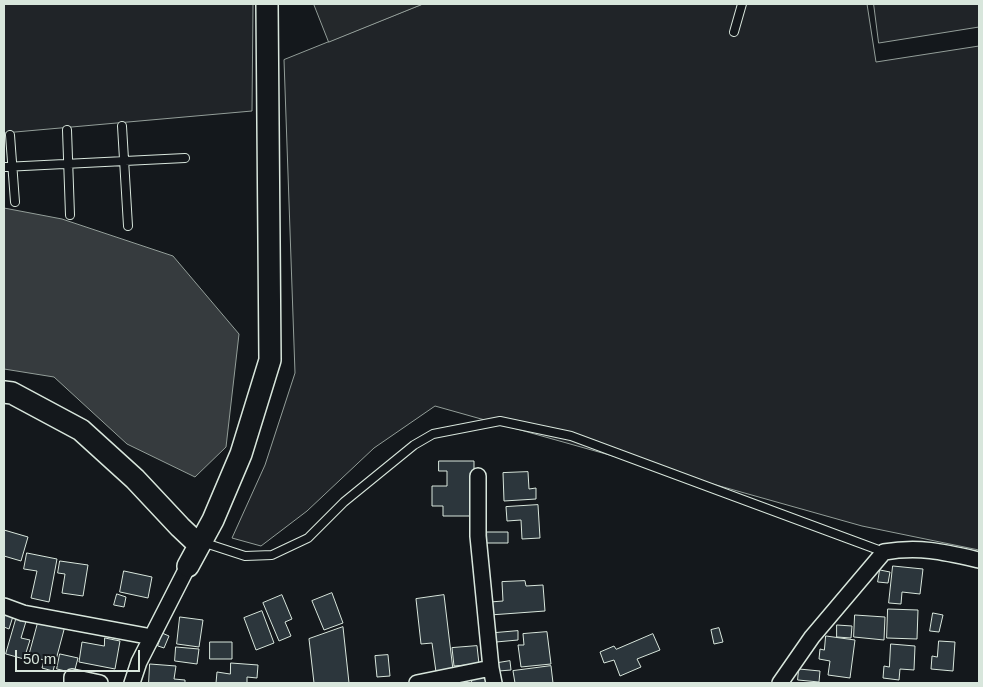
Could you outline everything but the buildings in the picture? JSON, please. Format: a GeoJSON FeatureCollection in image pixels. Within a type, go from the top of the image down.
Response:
{"type":"FeatureCollection","features":[{"type":"Feature","properties":{"kind":"street"},"geometry":{"type":"LineString","coordinates":[[132,683],[139,662],[200,544],[241,454],[270,360],[267,4]]}},
{"type":"Feature","properties":{"kind":"street"},"geometry":{"type":"LineString","coordinates":[[4,392],[12,393],[81,430],[135,479],[180,527],[200,544]]}},
{"type":"Feature","properties":{"kind":"street"},"geometry":{"type":"LineString","coordinates":[[417,683],[492,676],[478,536],[478,476]]}},
{"type":"Feature","properties":{"kind":"street"},"geometry":{"type":"LineString","coordinates":[[780,683],[812,637],[884,552],[906,548],[936,550],[979,560]]}},
{"type":"Feature","properties":{"kind":"street"},"geometry":{"type":"LineString","coordinates":[[4,606],[23,612],[152,637]]}},
{"type":"Feature","properties":{"kind":"street"},"geometry":{"type":"LineString","coordinates":[[72,683],[72,677],[100,683]]}},
{"type":"Feature","properties":{"kind":"lane"},"geometry":{"type":"LineString","coordinates":[[734,32],[742,4]]}},
{"type":"Feature","properties":{"kind":"lane"},"geometry":{"type":"LineString","coordinates":[[122,126],[128,226]]}},
{"type":"Feature","properties":{"kind":"lane"},"geometry":{"type":"LineString","coordinates":[[67,130],[70,215]]}},
{"type":"Feature","properties":{"kind":"lane"},"geometry":{"type":"LineString","coordinates":[[10,135],[8,167],[15,202]]}},
{"type":"Feature","properties":{"kind":"lane"},"geometry":{"type":"LineString","coordinates":[[8,167],[185,158]]}},
{"type":"Feature","properties":{"kind":"lane"},"geometry":{"type":"LineString","coordinates":[[200,544],[245,556],[272,555],[308,538],[344,502],[414,446],[433,434],[500,421],[571,436],[884,552]]}},
{"type":"Feature","properties":{"kind":"shaded area"},"geometry":{"type":"Polygon","coordinates":[[[4,4],[253,4],[252,111],[4,133],[4,4]]]}},
{"type":"Feature","properties":{"kind":"shaded area"},"geometry":{"type":"Polygon","coordinates":[[[314,4],[423,4],[329,42],[314,4]]]}},
{"type":"Feature","properties":{"kind":"shaded area"},"geometry":{"type":"Polygon","coordinates":[[[423,4],[867,4],[876,62],[979,46],[979,550],[862,526],[435,406],[374,448],[307,511],[261,546],[232,538],[265,465],[295,373],[284,60],[423,4]]]}},
{"type":"Feature","properties":{"kind":"shaded area"},"geometry":{"type":"Polygon","coordinates":[[[874,4],[979,4],[979,27],[879,43],[874,4]]]}},
{"type":"Feature","properties":{"kind":"shaded area"},"geometry":{"type":"Polygon","coordinates":[[[4,208],[62,219],[173,256],[239,334],[226,447],[195,477],[127,444],[54,377],[4,369],[4,208]]]}}]}
